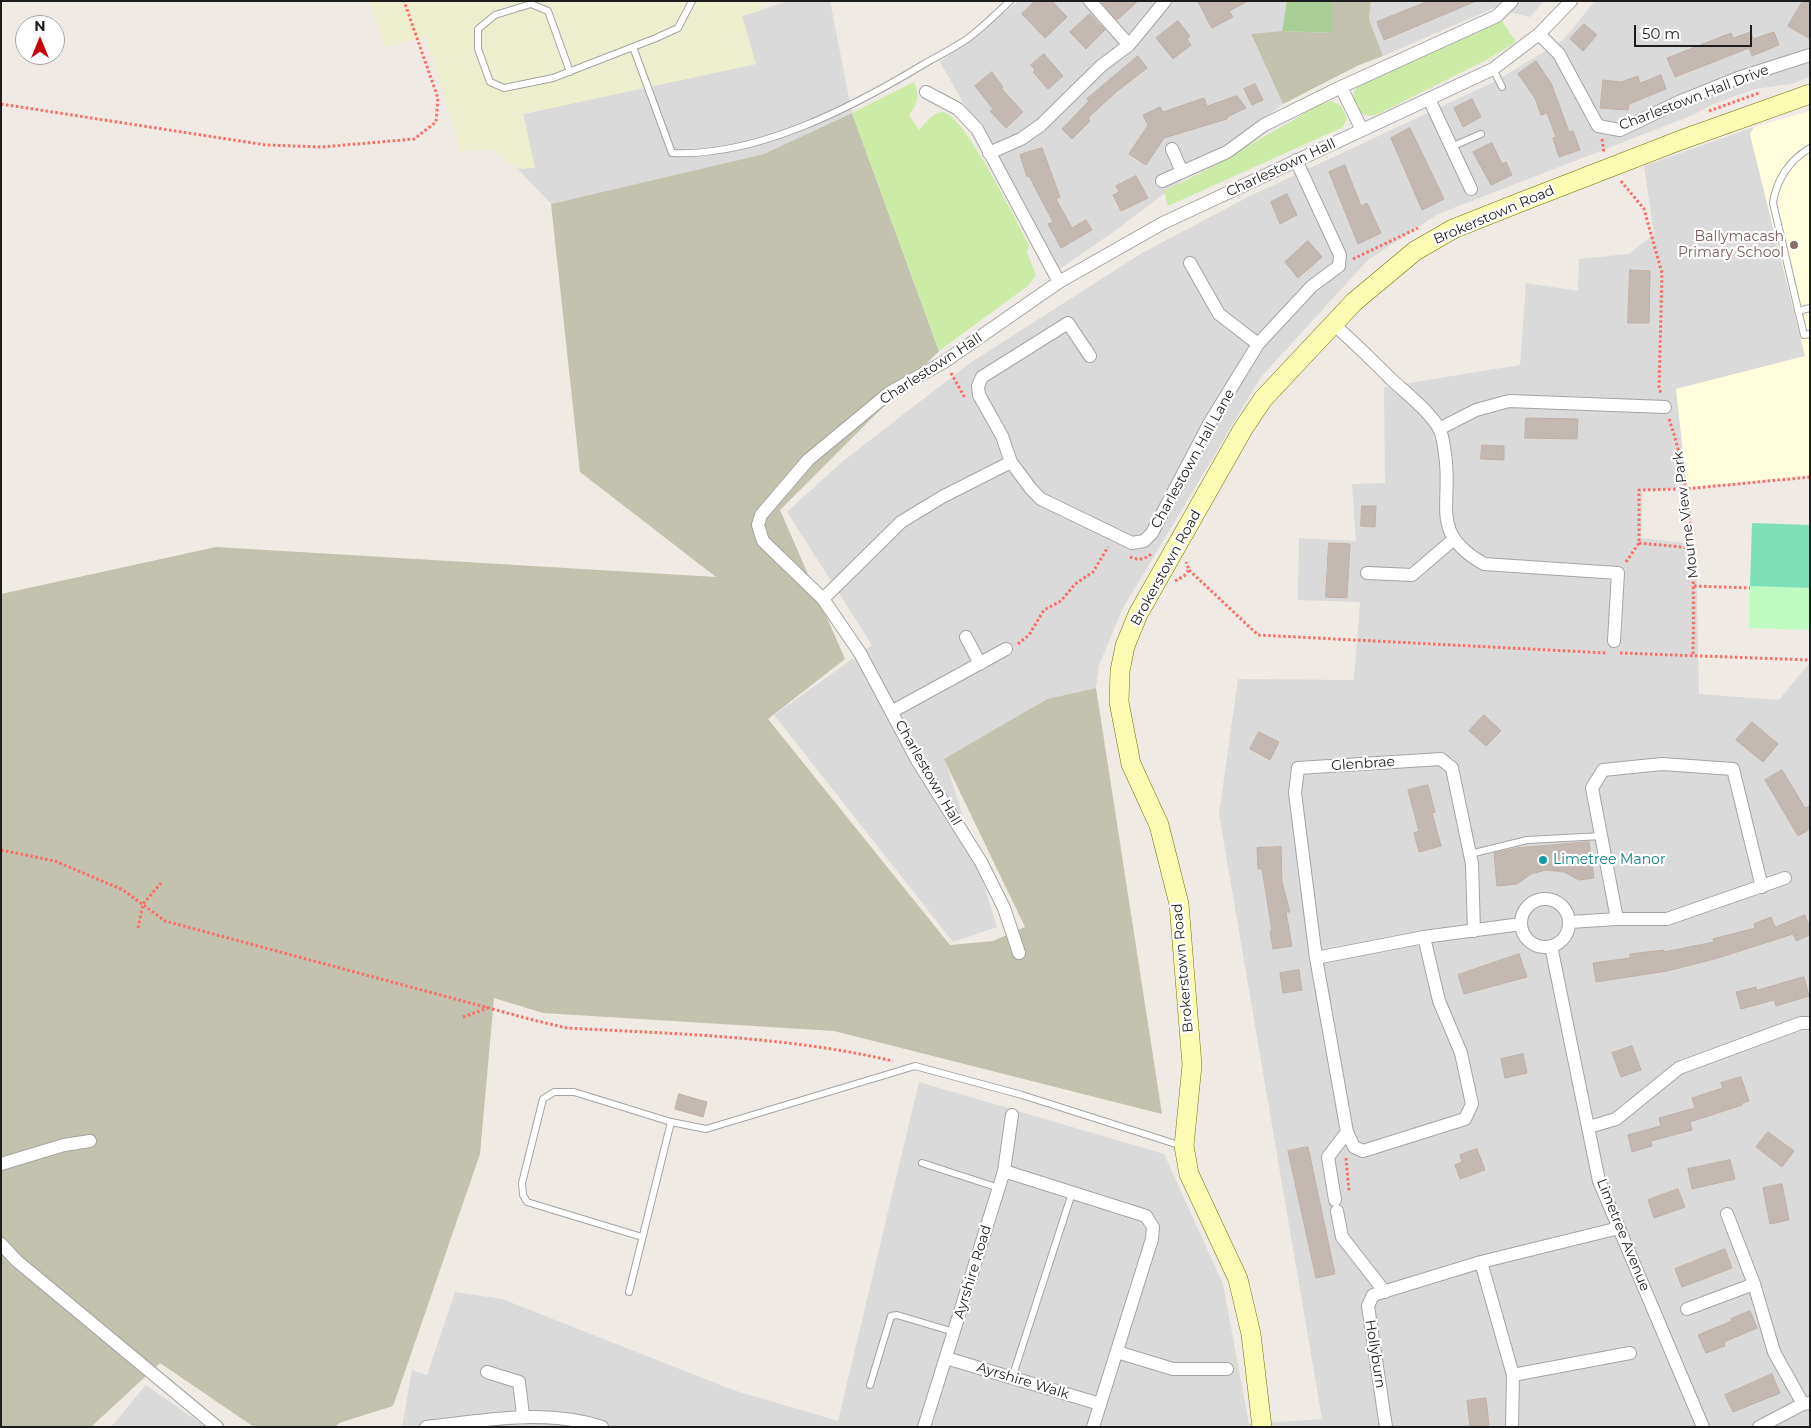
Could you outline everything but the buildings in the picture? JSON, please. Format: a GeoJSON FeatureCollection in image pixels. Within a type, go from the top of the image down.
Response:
{"type":"FeatureCollection","features":[{"type":"Feature","properties":{"kind":"street"},"geometry":{"type":"LineString","coordinates":[[1090,1],[1130,45]]}},
{"type":"Feature","properties":{"kind":"street"},"geometry":{"type":"LineString","coordinates":[[989,153],[1021,139],[1041,125],[1101,66],[1130,45],[1165,1]]}},
{"type":"Feature","properties":{"kind":"street"},"geometry":{"type":"LineString","coordinates":[[1162,181],[1226,152],[1264,125],[1341,87],[1497,16],[1512,1]]}},
{"type":"Feature","properties":{"kind":"street","name":"Charlestown Hall"},"geometry":{"type":"LineString","coordinates":[[1018,953],[1000,900],[981,862],[918,760],[860,653],[823,600],[762,541],[758,525],[761,515],[808,460],[889,393],[944,362],[1059,282],[1163,223],[1493,69],[1539,34],[1571,1]]}},
{"type":"Feature","properties":{"kind":"street","name":"Charlestown Hall Drive"},"geometry":{"type":"LineString","coordinates":[[1539,34],[1559,54],[1598,126],[1604,129],[1620,130],[1681,101],[1738,78],[1810,56]]}},
{"type":"Feature","properties":{"kind":"street"},"geometry":{"type":"LineString","coordinates":[[1341,87],[1362,130]]}},
{"type":"Feature","properties":{"kind":"street"},"geometry":{"type":"LineString","coordinates":[[926,92],[958,108],[977,129],[1059,282]]}},
{"type":"Feature","properties":{"kind":"street","name":"Brokerstown Road"},"geometry":{"type":"LineString","coordinates":[[1262,1427],[1251,1334],[1238,1279],[1189,1174],[1184,1146],[1192,1066],[1178,904],[1159,825],[1131,764],[1119,702],[1120,671],[1125,646],[1138,614],[1243,430],[1263,399],[1333,324],[1386,273],[1415,250],[1453,229],[1810,94]]}},
{"type":"Feature","properties":{"kind":"street"},"geometry":{"type":"LineString","coordinates":[[1429,99],[1471,190]]}},
{"type":"Feature","properties":{"kind":"street"},"geometry":{"type":"LineString","coordinates":[[1172,149],[1182,172]]}},
{"type":"Feature","properties":{"kind":"street","name":"Charlestown Hall Lane"},"geometry":{"type":"LineString","coordinates":[[1090,356],[1068,323],[982,377],[978,386],[979,395],[1002,436],[1011,462],[1031,490],[1041,499],[1132,543],[1144,541],[1152,534],[1209,424],[1258,344],[1312,286],[1339,266],[1340,255],[1296,160]]}},
{"type":"Feature","properties":{"kind":"street"},"geometry":{"type":"LineString","coordinates":[[1190,263],[1219,314],[1258,344]]}},
{"type":"Feature","properties":{"kind":"street"},"geometry":{"type":"LineString","coordinates":[[1333,324],[1423,408],[1439,429],[1446,461],[1445,507],[1448,526],[1454,539],[1465,553],[1484,564],[1618,573],[1614,641]]}},
{"type":"Feature","properties":{"kind":"street"},"geometry":{"type":"LineString","coordinates":[[1439,429],[1476,410],[1509,401],[1665,407]]}},
{"type":"Feature","properties":{"kind":"street"},"geometry":{"type":"LineString","coordinates":[[823,600],[901,522],[942,497],[1011,462]]}},
{"type":"Feature","properties":{"kind":"street"},"geometry":{"type":"LineString","coordinates":[[1367,573],[1412,575],[1454,539]]}},
{"type":"Feature","properties":{"kind":"street"},"geometry":{"type":"LineString","coordinates":[[966,637],[980,664]]}},
{"type":"Feature","properties":{"kind":"street"},"geometry":{"type":"LineString","coordinates":[[893,711],[1006,650]]}},
{"type":"Feature","properties":{"kind":"street","name":"Glenbrae"},"geometry":{"type":"LineString","coordinates":[[1354,1147],[1347,1132],[1316,958],[1295,792],[1298,768],[1441,759],[1452,768],[1470,854],[1474,931]]}},
{"type":"Feature","properties":{"kind":"street"},"geometry":{"type":"LineString","coordinates":[[1617,919],[1592,788],[1603,770],[1662,764],[1733,770],[1762,887]]}},
{"type":"Feature","properties":{"kind":"street"},"geometry":{"type":"LineString","coordinates":[[1570,922],[1617,919],[1667,919],[1785,878]]}},
{"type":"Feature","properties":{"kind":"street"},"geometry":{"type":"LineString","coordinates":[[1544,899],[1552,900],[1564,908],[1570,922],[1565,937],[1551,946],[1537,946],[1531,942],[1526,937],[1521,924],[1525,909],[1530,904],[1544,899]]}},
{"type":"Feature","properties":{"kind":"street"},"geometry":{"type":"LineString","coordinates":[[1316,958],[1424,937],[1521,924]]}},
{"type":"Feature","properties":{"kind":"street"},"geometry":{"type":"LineString","coordinates":[[1354,1147],[1363,1151],[1465,1119],[1472,1104],[1461,1054],[1439,1001],[1424,937]]}},
{"type":"Feature","properties":{"kind":"street","name":"Limetree Avenue"},"geometry":{"type":"LineString","coordinates":[[1551,946],[1599,1181],[1703,1427]]}},
{"type":"Feature","properties":{"kind":"street"},"geometry":{"type":"LineString","coordinates":[[1589,1126],[1616,1119],[1679,1068],[1800,1023],[1810,1023]]}},
{"type":"Feature","properties":{"kind":"street","name":"Ayrshire Road"},"geometry":{"type":"LineString","coordinates":[[924,1427],[1004,1171],[1012,1115]]}},
{"type":"Feature","properties":{"kind":"street"},"geometry":{"type":"LineString","coordinates":[[1347,1132],[1328,1157],[1342,1236],[1385,1292]]}},
{"type":"Feature","properties":{"kind":"street"},"geometry":{"type":"LineString","coordinates":[[1,1164],[64,1145],[90,1141]]}},
{"type":"Feature","properties":{"kind":"street"},"geometry":{"type":"LineString","coordinates":[[1004,1171],[1146,1216],[1153,1227],[1152,1239],[1094,1427]]}},
{"type":"Feature","properties":{"kind":"street"},"geometry":{"type":"LineString","coordinates":[[1727,1214],[1754,1284],[1774,1352],[1807,1403],[1759,1427]]}},
{"type":"Feature","properties":{"kind":"street","name":"Hollyburn"},"geometry":{"type":"LineString","coordinates":[[1386,1427],[1368,1306],[1373,1296],[1480,1262],[1619,1228]]}},
{"type":"Feature","properties":{"kind":"street"},"geometry":{"type":"LineString","coordinates":[[1,1244],[17,1261],[216,1427]]}},
{"type":"Feature","properties":{"kind":"street"},"geometry":{"type":"LineString","coordinates":[[1480,1262],[1513,1375],[1512,1427]]}},
{"type":"Feature","properties":{"kind":"street"},"geometry":{"type":"LineString","coordinates":[[1688,1309],[1754,1284]]}},
{"type":"Feature","properties":{"kind":"street"},"geometry":{"type":"LineString","coordinates":[[1117,1352],[1173,1369],[1226,1369]]}},
{"type":"Feature","properties":{"kind":"street"},"geometry":{"type":"LineString","coordinates":[[1513,1375],[1630,1353]]}},
{"type":"Feature","properties":{"kind":"street","name":"Ayrshire Walk"},"geometry":{"type":"LineString","coordinates":[[946,1358],[1100,1404]]}},
{"type":"Feature","properties":{"kind":"street"},"geometry":{"type":"LineString","coordinates":[[487,1372],[518,1382],[523,1416]]}},
{"type":"Feature","properties":{"kind":"street"},"geometry":{"type":"LineString","coordinates":[[426,1427],[486,1424],[523,1416],[580,1420],[602,1427]]}},
{"type":"Feature","properties":{"kind":"lane"},"geometry":{"type":"LineString","coordinates":[[570,72],[548,11],[531,4],[495,15],[478,29],[478,49],[490,82],[504,88],[553,78],[570,72],[633,47],[678,28],[692,1]]}},
{"type":"Feature","properties":{"kind":"lane"},"geometry":{"type":"LineString","coordinates":[[633,47],[672,152],[688,153],[733,146],[791,131],[855,102],[967,38],[1010,1]]}},
{"type":"Feature","properties":{"kind":"lane"},"geometry":{"type":"LineString","coordinates":[[1493,69],[1502,86]]}},
{"type":"Feature","properties":{"kind":"lane"},"geometry":{"type":"LineString","coordinates":[[1451,146],[1481,134]]}},
{"type":"Feature","properties":{"kind":"lane"},"geometry":{"type":"LineString","coordinates":[[1810,148],[1783,174],[1775,190],[1773,203],[1804,335],[1810,334]]}},
{"type":"Feature","properties":{"kind":"lane"},"geometry":{"type":"LineString","coordinates":[[1798,310],[1810,308]]}},
{"type":"Feature","properties":{"kind":"lane"},"geometry":{"type":"LineString","coordinates":[[1470,854],[1527,840],[1602,836]]}},
{"type":"Feature","properties":{"kind":"lane"},"geometry":{"type":"LineString","coordinates":[[642,1237],[527,1202],[523,1195],[522,1183],[543,1099],[554,1092],[574,1092],[671,1122],[706,1129],[915,1066],[1022,1095],[1184,1146]]}},
{"type":"Feature","properties":{"kind":"lane"},"geometry":{"type":"LineString","coordinates":[[629,1292],[671,1122]]}},
{"type":"Feature","properties":{"kind":"lane"},"geometry":{"type":"LineString","coordinates":[[922,1164],[999,1188]]}},
{"type":"Feature","properties":{"kind":"lane"},"geometry":{"type":"LineString","coordinates":[[1012,1378],[1072,1192]]}},
{"type":"Feature","properties":{"kind":"lane"},"geometry":{"type":"LineString","coordinates":[[870,1384],[891,1316],[897,1315],[954,1332]]}},
{"type":"Feature","properties":{"kind":"path"},"geometry":{"type":"LineString","coordinates":[[1,104],[266,146],[322,147],[414,140],[436,122],[438,98],[404,1]]}},
{"type":"Feature","properties":{"kind":"path","name":"Mourne View Park"},"geometry":{"type":"LineString","coordinates":[[1611,168],[1644,209],[1662,272],[1659,387],[1676,440],[1693,548],[1693,656]]}},
{"type":"Feature","properties":{"kind":"path"},"geometry":{"type":"LineString","coordinates":[[944,362],[968,404]]}},
{"type":"Feature","properties":{"kind":"path"},"geometry":{"type":"LineString","coordinates":[[1618,573],[1639,543],[1639,490],[1685,489],[1810,478]]}},
{"type":"Feature","properties":{"kind":"path"},"geometry":{"type":"LineString","coordinates":[[1101,543],[1116,550]]}},
{"type":"Feature","properties":{"kind":"path"},"geometry":{"type":"LineString","coordinates":[[1639,543],[1693,548]]}},
{"type":"Feature","properties":{"kind":"path"},"geometry":{"type":"LineString","coordinates":[[1006,650],[1030,635],[1044,610],[1061,600],[1075,584],[1093,572],[1109,546]]}},
{"type":"Feature","properties":{"kind":"path"},"geometry":{"type":"LineString","coordinates":[[1122,553],[1136,560],[1148,557],[1153,551]]}},
{"type":"Feature","properties":{"kind":"path"},"geometry":{"type":"LineString","coordinates":[[1189,570],[1258,635],[1810,660]]}},
{"type":"Feature","properties":{"kind":"path"},"geometry":{"type":"LineString","coordinates":[[1694,586],[1750,588]]}},
{"type":"Feature","properties":{"kind":"path"},"geometry":{"type":"LineString","coordinates":[[1,850],[55,861],[123,890],[165,921],[567,1028],[776,1040],[844,1049],[915,1066]]}},
{"type":"Feature","properties":{"kind":"path"},"geometry":{"type":"LineString","coordinates":[[138,928],[143,904],[161,883]]}},
{"type":"Feature","properties":{"kind":"path"},"geometry":{"type":"LineString","coordinates":[[463,1017],[489,1008]]}},
{"type":"Feature","properties":{"kind":"path"},"geometry":{"type":"LineString","coordinates":[[1350,1200],[1346,1154],[1354,1147]]}},
{"type":"Feature","properties":{"kind":"shaded area"},"geometry":{"type":"Polygon","coordinates":[[[369,1],[760,1],[761,10],[742,16],[756,64],[523,114],[535,168],[518,169],[490,149],[461,152],[426,36],[385,47],[369,1]]]}},
{"type":"Feature","properties":{"kind":"shaded area"},"geometry":{"type":"Polygon","coordinates":[[[788,1],[830,1],[852,113],[764,154],[551,204],[518,169],[534,167],[523,114],[755,64],[742,16],[788,1]]]}},
{"type":"Feature","properties":{"kind":"shaded area"},"geometry":{"type":"Polygon","coordinates":[[[1019,1],[1287,1],[1282,31],[1251,35],[1283,104],[1112,233],[1058,270],[940,62],[1019,1]]]}},
{"type":"Feature","properties":{"kind":"shaded area"},"geometry":{"type":"Polygon","coordinates":[[[1332,1],[1371,1],[1369,19],[1383,56],[1359,65],[1283,104],[1251,34],[1282,31],[1331,33],[1332,1]]]}},
{"type":"Feature","properties":{"kind":"shaded area"},"geometry":{"type":"Polygon","coordinates":[[[1371,1],[1544,1],[1530,17],[1494,8],[1383,56],[1369,19],[1371,1]]]}},
{"type":"Feature","properties":{"kind":"shaded area"},"geometry":{"type":"Polygon","coordinates":[[[1595,1],[1810,1],[1810,77],[1791,84],[1755,89],[1711,105],[1693,115],[1438,214],[1368,260],[1261,377],[1122,610],[1099,665],[1096,688],[1047,699],[945,759],[997,927],[953,942],[774,715],[872,645],[787,512],[843,461],[970,363],[1142,253],[1250,196],[1496,81],[1563,40],[1595,1]]]}},
{"type":"Feature","properties":{"kind":"shaded area","name":"Ballymacash Primary School"},"geometry":{"type":"Polygon","coordinates":[[[1810,111],[1810,476],[1687,487],[1676,389],[1805,356],[1750,134],[1754,127],[1810,111]]]}},
{"type":"Feature","properties":{"kind":"shaded area"},"geometry":{"type":"Polygon","coordinates":[[[852,113],[939,351],[780,510],[845,659],[768,719],[950,945],[993,941],[1025,927],[944,759],[1047,699],[1096,688],[1162,1114],[834,1031],[543,1013],[494,998],[480,1154],[393,1406],[339,1423],[335,1427],[254,1427],[160,1363],[91,1427],[1,1427],[1,594],[216,547],[716,577],[580,472],[551,204],[764,154],[852,113]]]}},
{"type":"Feature","properties":{"kind":"shaded area"},"geometry":{"type":"Polygon","coordinates":[[[1754,127],[1750,134],[1805,356],[1676,389],[1687,487],[1642,491],[1641,538],[1696,544],[1699,694],[1779,700],[1810,662],[1810,1427],[402,1427],[412,1370],[427,1375],[455,1292],[502,1299],[733,1390],[838,1421],[919,1082],[1164,1154],[1223,1284],[1249,1424],[1322,1419],[1219,814],[1238,679],[1354,680],[1360,602],[1298,600],[1299,538],[1356,541],[1352,484],[1385,483],[1384,387],[1520,365],[1526,283],[1578,291],[1579,259],[1629,254],[1654,234],[1644,166],[1754,127]]]}},
{"type":"Feature","properties":{"kind":"shaded area"},"geometry":{"type":"Polygon","coordinates":[[[146,1385],[206,1427],[111,1427],[146,1385]]]}},
{"type":"Feature","properties":{"kind":"green space"},"geometry":{"type":"Polygon","coordinates":[[[1287,1],[1332,1],[1332,33],[1282,31],[1287,1]]]}},
{"type":"Feature","properties":{"kind":"green space"},"geometry":{"type":"Polygon","coordinates":[[[1502,21],[1516,42],[1488,59],[1376,115],[1365,115],[1358,110],[1354,91],[1359,85],[1502,21]]]}},
{"type":"Feature","properties":{"kind":"green space"},"geometry":{"type":"Polygon","coordinates":[[[914,82],[917,99],[909,115],[919,130],[933,116],[943,112],[952,117],[964,131],[989,171],[1029,245],[1027,252],[1036,275],[1029,285],[939,351],[852,113],[914,82]]]}},
{"type":"Feature","properties":{"kind":"green space"},"geometry":{"type":"Polygon","coordinates":[[[1332,101],[1341,106],[1347,119],[1343,127],[1168,206],[1164,191],[1206,170],[1319,105],[1332,101]]]}},
{"type":"Feature","properties":{"kind":"green space"},"geometry":{"type":"Polygon","coordinates":[[[1752,523],[1810,525],[1810,588],[1750,586],[1752,523]]]}},
{"type":"Feature","properties":{"kind":"green space"},"geometry":{"type":"Polygon","coordinates":[[[1750,586],[1810,588],[1810,630],[1749,628],[1750,586]]]}},
{"type":"Feature","properties":{"kind":"place","name":"Ballymacash Primary School"},"geometry":{"type":"Point","coordinates":[1794,245]}},
{"type":"Feature","properties":{"kind":"place","name":"Limetree Manor"},"geometry":{"type":"Point","coordinates":[1543,860]}}]}
